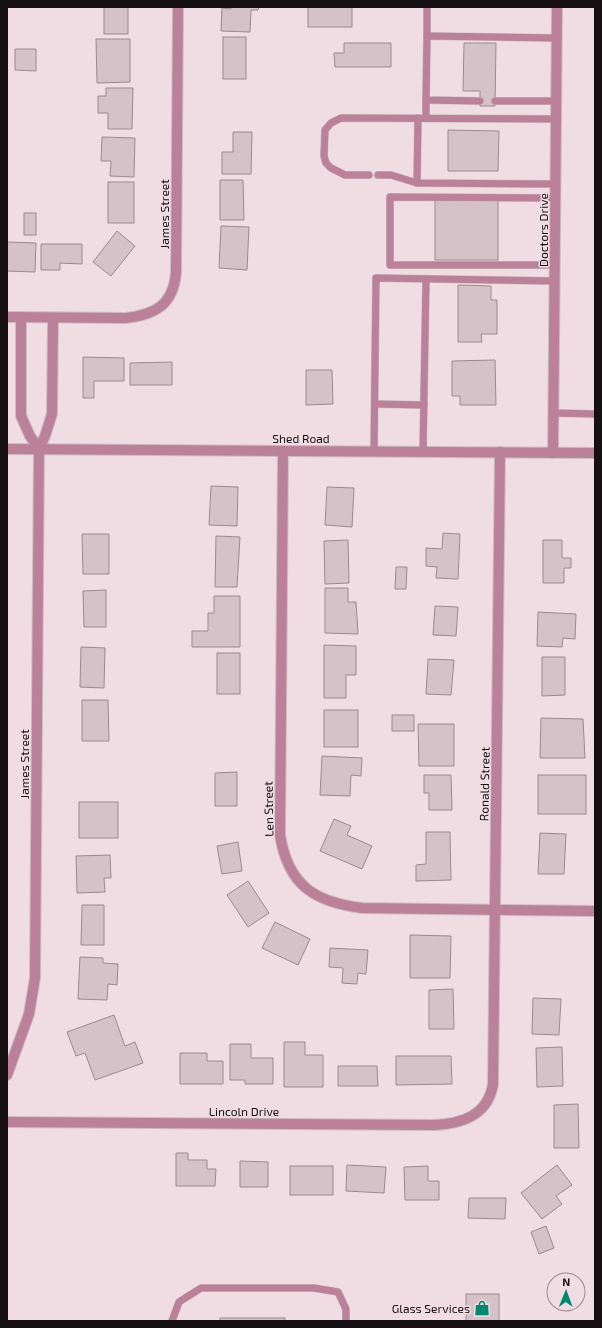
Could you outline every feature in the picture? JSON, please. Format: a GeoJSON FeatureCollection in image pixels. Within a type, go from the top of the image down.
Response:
{"type":"FeatureCollection","features":[{"type":"Feature","properties":{"kind":"street","name":"James Street"},"geometry":{"type":"LineString","coordinates":[[7,317],[140,317],[161,307],[173,292],[176,274],[178,7]]}},
{"type":"Feature","properties":{"kind":"street","name":"Doctors Drive"},"geometry":{"type":"LineString","coordinates":[[553,453],[557,7]]}},
{"type":"Feature","properties":{"kind":"street"},"geometry":{"type":"LineString","coordinates":[[21,317],[21,416],[30,436],[39,449]]}},
{"type":"Feature","properties":{"kind":"street","name":"James Street"},"geometry":{"type":"LineString","coordinates":[[7,1075],[29,1014],[35,978],[39,449],[48,430],[52,414],[53,318]]}},
{"type":"Feature","properties":{"kind":"street","name":"Shed Road"},"geometry":{"type":"LineString","coordinates":[[7,449],[595,453]]}},
{"type":"Feature","properties":{"kind":"street","name":"Len Street"},"geometry":{"type":"LineString","coordinates":[[283,451],[280,835],[286,860],[297,880],[320,898],[340,905],[362,908],[595,911]]}},
{"type":"Feature","properties":{"kind":"street","name":"Ronald Street"},"geometry":{"type":"LineString","coordinates":[[478,1112],[489,1099],[493,1084],[500,452]]}},
{"type":"Feature","properties":{"kind":"street","name":"Lincoln Drive"},"geometry":{"type":"LineString","coordinates":[[7,1122],[433,1125],[460,1122],[478,1112]]}},
{"type":"Feature","properties":{"kind":"lane"},"geometry":{"type":"LineString","coordinates":[[417,183],[422,118],[426,100],[427,7]]}},
{"type":"Feature","properties":{"kind":"lane"},"geometry":{"type":"LineString","coordinates":[[427,36],[557,38]]}},
{"type":"Feature","properties":{"kind":"lane"},"geometry":{"type":"LineString","coordinates":[[426,100],[480,101]]}},
{"type":"Feature","properties":{"kind":"lane"},"geometry":{"type":"LineString","coordinates":[[495,101],[557,101]]}},
{"type":"Feature","properties":{"kind":"lane"},"geometry":{"type":"LineString","coordinates":[[368,175],[345,175],[331,168],[326,163],[324,156],[324,136],[327,126],[341,118],[556,119]]}},
{"type":"Feature","properties":{"kind":"lane"},"geometry":{"type":"LineString","coordinates":[[379,175],[391,175],[417,183],[556,184]]}},
{"type":"Feature","properties":{"kind":"lane"},"geometry":{"type":"LineString","coordinates":[[555,265],[390,265],[390,197],[556,198]]}},
{"type":"Feature","properties":{"kind":"lane"},"geometry":{"type":"LineString","coordinates":[[374,451],[376,278],[555,281]]}},
{"type":"Feature","properties":{"kind":"lane"},"geometry":{"type":"LineString","coordinates":[[423,452],[426,279]]}},
{"type":"Feature","properties":{"kind":"lane"},"geometry":{"type":"LineString","coordinates":[[375,404],[424,405]]}},
{"type":"Feature","properties":{"kind":"lane"},"geometry":{"type":"LineString","coordinates":[[554,413],[595,414]]}},
{"type":"Feature","properties":{"kind":"lane"},"geometry":{"type":"LineString","coordinates":[[172,1321],[179,1302],[201,1288],[314,1288],[338,1292],[346,1308],[346,1321]]}},
{"type":"Feature","properties":{"kind":"building"},"geometry":{"type":"Polygon","coordinates":[[[104,7],[128,7],[128,34],[104,34],[104,7]]]}},
{"type":"Feature","properties":{"kind":"building"},"geometry":{"type":"Polygon","coordinates":[[[231,7],[259,7],[258,10],[251,10],[250,32],[221,31],[222,8],[231,9],[231,7]]]}},
{"type":"Feature","properties":{"kind":"building"},"geometry":{"type":"Polygon","coordinates":[[[308,7],[352,7],[352,27],[308,27],[308,7]]]}},
{"type":"Feature","properties":{"kind":"building"},"geometry":{"type":"Polygon","coordinates":[[[223,37],[246,37],[246,79],[223,79],[223,37]]]}},
{"type":"Feature","properties":{"kind":"building"},"geometry":{"type":"Polygon","coordinates":[[[96,39],[130,39],[130,82],[97,83],[96,39]]]}},
{"type":"Feature","properties":{"kind":"building"},"geometry":{"type":"Polygon","coordinates":[[[344,43],[391,43],[391,67],[335,67],[334,53],[344,53],[344,43]]]}},
{"type":"Feature","properties":{"kind":"building"},"geometry":{"type":"Polygon","coordinates":[[[464,43],[496,43],[495,106],[480,106],[480,91],[463,91],[464,43]]]}},
{"type":"Feature","properties":{"kind":"building"},"geometry":{"type":"Polygon","coordinates":[[[15,49],[36,49],[36,71],[15,70],[15,49]]]}},
{"type":"Feature","properties":{"kind":"building"},"geometry":{"type":"Polygon","coordinates":[[[106,88],[133,88],[132,129],[108,129],[108,113],[98,113],[98,96],[106,96],[106,88]]]}},
{"type":"Feature","properties":{"kind":"building"},"geometry":{"type":"Polygon","coordinates":[[[448,130],[499,131],[498,171],[448,171],[448,130]]]}},
{"type":"Feature","properties":{"kind":"building"},"geometry":{"type":"Polygon","coordinates":[[[233,132],[252,132],[251,174],[222,174],[222,152],[233,152],[233,132]]]}},
{"type":"Feature","properties":{"kind":"building"},"geometry":{"type":"Polygon","coordinates":[[[102,137],[135,138],[134,177],[110,176],[111,161],[101,161],[102,137]]]}},
{"type":"Feature","properties":{"kind":"building"},"geometry":{"type":"Polygon","coordinates":[[[220,180],[243,180],[244,220],[220,220],[220,180]]]}},
{"type":"Feature","properties":{"kind":"building"},"geometry":{"type":"Polygon","coordinates":[[[108,182],[134,182],[134,223],[108,223],[108,182]]]}},
{"type":"Feature","properties":{"kind":"building"},"geometry":{"type":"Polygon","coordinates":[[[435,200],[498,200],[498,260],[435,260],[435,200]]]}},
{"type":"Feature","properties":{"kind":"building"},"geometry":{"type":"Polygon","coordinates":[[[24,213],[36,213],[36,235],[24,235],[24,213]]]}},
{"type":"Feature","properties":{"kind":"building"},"geometry":{"type":"Polygon","coordinates":[[[221,226],[249,227],[247,270],[219,268],[221,226]]]}},
{"type":"Feature","properties":{"kind":"building"},"geometry":{"type":"Polygon","coordinates":[[[117,231],[135,246],[111,276],[93,262],[117,231]]]}},
{"type":"Feature","properties":{"kind":"building"},"geometry":{"type":"Polygon","coordinates":[[[7,242],[36,243],[35,272],[7,271],[7,242]]]}},
{"type":"Feature","properties":{"kind":"building"},"geometry":{"type":"Polygon","coordinates":[[[41,244],[82,244],[82,264],[60,263],[60,270],[41,270],[41,244]]]}},
{"type":"Feature","properties":{"kind":"building"},"geometry":{"type":"Polygon","coordinates":[[[458,285],[491,286],[491,300],[497,300],[497,334],[481,334],[482,342],[458,342],[458,285]]]}},
{"type":"Feature","properties":{"kind":"building"},"geometry":{"type":"Polygon","coordinates":[[[83,357],[124,358],[124,381],[94,381],[94,398],[83,398],[83,357]]]}},
{"type":"Feature","properties":{"kind":"building"},"geometry":{"type":"Polygon","coordinates":[[[495,360],[496,405],[460,405],[460,396],[452,396],[452,361],[495,360]]]}},
{"type":"Feature","properties":{"kind":"building"},"geometry":{"type":"Polygon","coordinates":[[[172,362],[172,385],[130,385],[130,363],[172,362]]]}},
{"type":"Feature","properties":{"kind":"building"},"geometry":{"type":"Polygon","coordinates":[[[306,370],[332,370],[333,404],[306,405],[306,370]]]}},
{"type":"Feature","properties":{"kind":"building"},"geometry":{"type":"Polygon","coordinates":[[[211,486],[238,487],[237,526],[209,525],[211,486]]]}},
{"type":"Feature","properties":{"kind":"building"},"geometry":{"type":"Polygon","coordinates":[[[327,487],[354,488],[352,527],[325,525],[327,487]]]}},
{"type":"Feature","properties":{"kind":"building"},"geometry":{"type":"Polygon","coordinates":[[[443,533],[460,534],[458,579],[436,578],[437,567],[426,566],[426,548],[442,549],[443,533]]]}},
{"type":"Feature","properties":{"kind":"building"},"geometry":{"type":"Polygon","coordinates":[[[82,534],[109,534],[109,574],[83,574],[82,534]]]}},
{"type":"Feature","properties":{"kind":"building"},"geometry":{"type":"Polygon","coordinates":[[[216,536],[240,537],[237,587],[215,587],[216,536]]]}},
{"type":"Feature","properties":{"kind":"building"},"geometry":{"type":"Polygon","coordinates":[[[348,540],[349,583],[325,584],[324,541],[348,540]]]}},
{"type":"Feature","properties":{"kind":"building"},"geometry":{"type":"Polygon","coordinates":[[[543,540],[562,540],[562,558],[571,558],[571,568],[564,568],[564,583],[543,583],[543,540]]]}},
{"type":"Feature","properties":{"kind":"building"},"geometry":{"type":"Polygon","coordinates":[[[396,567],[407,567],[406,589],[395,589],[396,567]]]}},
{"type":"Feature","properties":{"kind":"building"},"geometry":{"type":"Polygon","coordinates":[[[325,588],[348,588],[348,602],[356,602],[358,634],[325,633],[325,588]]]}},
{"type":"Feature","properties":{"kind":"building"},"geometry":{"type":"Polygon","coordinates":[[[106,590],[106,627],[84,627],[83,591],[106,590]]]}},
{"type":"Feature","properties":{"kind":"building"},"geometry":{"type":"Polygon","coordinates":[[[214,596],[240,596],[240,647],[192,647],[192,631],[208,631],[208,613],[214,613],[214,596]]]}},
{"type":"Feature","properties":{"kind":"building"},"geometry":{"type":"Polygon","coordinates":[[[435,606],[458,607],[456,636],[433,635],[435,606]]]}},
{"type":"Feature","properties":{"kind":"building"},"geometry":{"type":"Polygon","coordinates":[[[538,612],[576,614],[575,639],[563,638],[562,647],[537,646],[538,612]]]}},
{"type":"Feature","properties":{"kind":"building"},"geometry":{"type":"Polygon","coordinates":[[[324,645],[356,646],[356,675],[346,675],[346,698],[324,698],[324,645]]]}},
{"type":"Feature","properties":{"kind":"building"},"geometry":{"type":"Polygon","coordinates":[[[81,647],[105,648],[104,688],[80,687],[81,647]]]}},
{"type":"Feature","properties":{"kind":"building"},"geometry":{"type":"Polygon","coordinates":[[[217,653],[240,653],[240,694],[217,694],[217,653]]]}},
{"type":"Feature","properties":{"kind":"building"},"geometry":{"type":"Polygon","coordinates":[[[542,657],[565,657],[565,695],[542,696],[542,657]]]}},
{"type":"Feature","properties":{"kind":"building"},"geometry":{"type":"Polygon","coordinates":[[[428,659],[454,660],[451,695],[426,694],[428,659]]]}},
{"type":"Feature","properties":{"kind":"building"},"geometry":{"type":"Polygon","coordinates":[[[82,700],[108,700],[109,741],[82,741],[82,700]]]}},
{"type":"Feature","properties":{"kind":"building"},"geometry":{"type":"Polygon","coordinates":[[[324,710],[358,710],[358,747],[324,747],[324,710]]]}},
{"type":"Feature","properties":{"kind":"building"},"geometry":{"type":"Polygon","coordinates":[[[392,715],[414,715],[414,731],[392,731],[392,715]]]}},
{"type":"Feature","properties":{"kind":"building"},"geometry":{"type":"Polygon","coordinates":[[[541,718],[583,719],[585,758],[540,758],[541,718]]]}},
{"type":"Feature","properties":{"kind":"building"},"geometry":{"type":"Polygon","coordinates":[[[418,724],[454,724],[454,766],[419,766],[418,724]]]}},
{"type":"Feature","properties":{"kind":"building"},"geometry":{"type":"Polygon","coordinates":[[[322,756],[362,758],[361,776],[351,775],[350,796],[320,795],[322,756]]]}},
{"type":"Feature","properties":{"kind":"building"},"geometry":{"type":"Polygon","coordinates":[[[237,772],[237,806],[215,806],[215,773],[237,772]]]}},
{"type":"Feature","properties":{"kind":"building"},"geometry":{"type":"Polygon","coordinates":[[[424,775],[451,775],[452,810],[429,810],[429,793],[424,793],[424,775]]]}},
{"type":"Feature","properties":{"kind":"building"},"geometry":{"type":"Polygon","coordinates":[[[538,775],[586,775],[586,814],[538,814],[538,775]]]}},
{"type":"Feature","properties":{"kind":"building"},"geometry":{"type":"Polygon","coordinates":[[[79,802],[118,802],[118,838],[79,838],[79,802]]]}},
{"type":"Feature","properties":{"kind":"building"},"geometry":{"type":"Polygon","coordinates":[[[334,819],[351,826],[347,835],[372,846],[362,869],[320,851],[334,819]]]}},
{"type":"Feature","properties":{"kind":"building"},"geometry":{"type":"Polygon","coordinates":[[[426,832],[450,832],[451,880],[416,881],[416,865],[426,864],[426,832]]]}},
{"type":"Feature","properties":{"kind":"building"},"geometry":{"type":"Polygon","coordinates":[[[540,833],[566,834],[564,874],[538,874],[540,833]]]}},
{"type":"Feature","properties":{"kind":"building"},"geometry":{"type":"Polygon","coordinates":[[[238,842],[242,871],[222,874],[217,846],[238,842]]]}},
{"type":"Feature","properties":{"kind":"building"},"geometry":{"type":"Polygon","coordinates":[[[110,855],[111,878],[104,878],[105,892],[77,893],[76,856],[110,855]]]}},
{"type":"Feature","properties":{"kind":"building"},"geometry":{"type":"Polygon","coordinates":[[[248,881],[269,913],[248,927],[227,895],[248,881]]]}},
{"type":"Feature","properties":{"kind":"building"},"geometry":{"type":"Polygon","coordinates":[[[82,905],[104,905],[104,945],[81,945],[82,905]]]}},
{"type":"Feature","properties":{"kind":"building"},"geometry":{"type":"Polygon","coordinates":[[[275,922],[310,939],[298,965],[262,948],[275,922]]]}},
{"type":"Feature","properties":{"kind":"building"},"geometry":{"type":"Polygon","coordinates":[[[410,935],[451,936],[450,978],[410,978],[410,935]]]}},
{"type":"Feature","properties":{"kind":"building"},"geometry":{"type":"Polygon","coordinates":[[[330,948],[368,950],[366,974],[358,973],[357,984],[342,983],[343,968],[329,967],[330,948]]]}},
{"type":"Feature","properties":{"kind":"building"},"geometry":{"type":"Polygon","coordinates":[[[80,957],[103,958],[103,963],[118,964],[117,985],[108,984],[107,1000],[78,999],[80,957]]]}},
{"type":"Feature","properties":{"kind":"building"},"geometry":{"type":"Polygon","coordinates":[[[453,989],[454,1029],[429,1029],[429,990],[453,989]]]}},
{"type":"Feature","properties":{"kind":"building"},"geometry":{"type":"Polygon","coordinates":[[[533,998],[561,999],[559,1035],[532,1034],[533,998]]]}},
{"type":"Feature","properties":{"kind":"building"},"geometry":{"type":"Polygon","coordinates":[[[114,1015],[125,1046],[135,1042],[143,1063],[95,1080],[85,1053],[76,1056],[67,1032],[114,1015]]]}},
{"type":"Feature","properties":{"kind":"building"},"geometry":{"type":"Polygon","coordinates":[[[284,1042],[305,1042],[305,1055],[323,1055],[323,1087],[284,1087],[284,1042]]]}},
{"type":"Feature","properties":{"kind":"building"},"geometry":{"type":"Polygon","coordinates":[[[230,1044],[251,1044],[251,1058],[273,1058],[273,1084],[245,1084],[245,1080],[230,1080],[230,1044]]]}},
{"type":"Feature","properties":{"kind":"building"},"geometry":{"type":"Polygon","coordinates":[[[562,1047],[563,1086],[537,1087],[536,1048],[562,1047]]]}},
{"type":"Feature","properties":{"kind":"building"},"geometry":{"type":"Polygon","coordinates":[[[180,1053],[207,1053],[207,1061],[223,1061],[223,1084],[180,1084],[180,1053]]]}},
{"type":"Feature","properties":{"kind":"building"},"geometry":{"type":"Polygon","coordinates":[[[396,1056],[451,1056],[452,1084],[396,1085],[396,1056]]]}},
{"type":"Feature","properties":{"kind":"building"},"geometry":{"type":"Polygon","coordinates":[[[338,1066],[377,1066],[378,1086],[338,1086],[338,1066]]]}},
{"type":"Feature","properties":{"kind":"building"},"geometry":{"type":"Polygon","coordinates":[[[578,1104],[579,1148],[554,1148],[554,1105],[578,1104]]]}},
{"type":"Feature","properties":{"kind":"building"},"geometry":{"type":"Polygon","coordinates":[[[176,1153],[188,1153],[188,1160],[207,1160],[207,1169],[216,1169],[215,1186],[176,1186],[176,1153]]]}},
{"type":"Feature","properties":{"kind":"building"},"geometry":{"type":"Polygon","coordinates":[[[240,1161],[268,1162],[268,1187],[240,1187],[240,1161]]]}},
{"type":"Feature","properties":{"kind":"building"},"geometry":{"type":"Polygon","coordinates":[[[347,1165],[386,1167],[384,1193],[346,1191],[347,1165]]]}},
{"type":"Feature","properties":{"kind":"building"},"geometry":{"type":"Polygon","coordinates":[[[557,1165],[572,1185],[556,1196],[562,1204],[542,1219],[521,1193],[557,1165]]]}},
{"type":"Feature","properties":{"kind":"building"},"geometry":{"type":"Polygon","coordinates":[[[290,1166],[333,1166],[333,1195],[290,1195],[290,1166]]]}},
{"type":"Feature","properties":{"kind":"building"},"geometry":{"type":"Polygon","coordinates":[[[428,1166],[428,1181],[439,1181],[439,1200],[405,1200],[404,1167],[428,1166]]]}},
{"type":"Feature","properties":{"kind":"building"},"geometry":{"type":"Polygon","coordinates":[[[469,1198],[506,1198],[505,1219],[468,1218],[469,1198]]]}},
{"type":"Feature","properties":{"kind":"building"},"geometry":{"type":"Polygon","coordinates":[[[546,1226],[554,1248],[539,1254],[531,1232],[546,1226]]]}},
{"type":"Feature","properties":{"kind":"building","name":"Glass Services"},"geometry":{"type":"Polygon","coordinates":[[[466,1294],[499,1294],[499,1321],[466,1321],[466,1294]]]}},
{"type":"Feature","properties":{"kind":"building"},"geometry":{"type":"Polygon","coordinates":[[[220,1318],[285,1318],[285,1321],[220,1321],[220,1318]]]}},
{"type":"Feature","properties":{"kind":"place","name":"Glass Services"},"geometry":{"type":"Point","coordinates":[482,1308]}}]}
